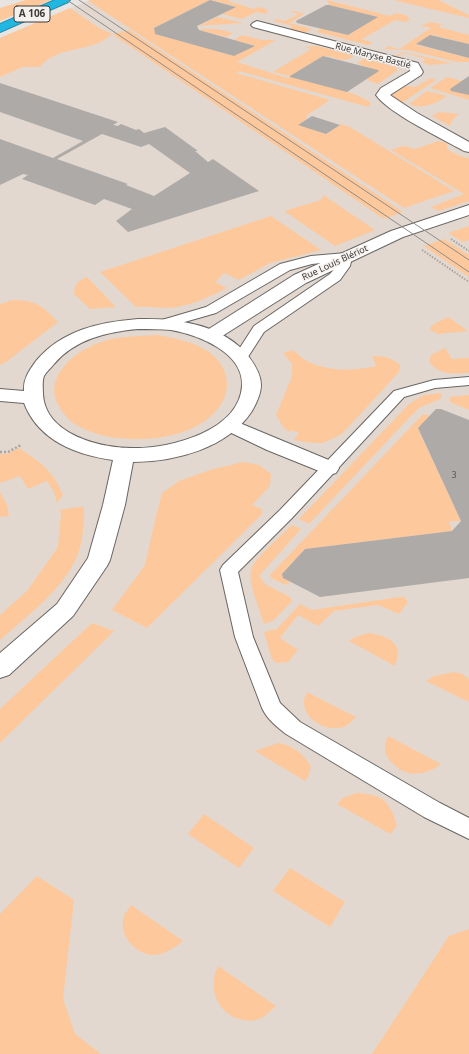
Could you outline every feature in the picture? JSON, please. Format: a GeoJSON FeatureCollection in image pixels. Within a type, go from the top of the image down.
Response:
{"type":"FeatureCollection","features":[{"type":"Feature","properties":{"kind":"highway","name":"A 106"},"geometry":{"type":"LineString","coordinates":[[0,28],[64,0]]}},
{"type":"Feature","properties":{"kind":"street","name":"Rue Maryse Bastié"},"geometry":{"type":"LineString","coordinates":[[257,25],[414,66],[417,72],[386,91],[383,95],[385,98],[412,116],[469,148]]}},
{"type":"Feature","properties":{"kind":"street","name":"Rue Louis Blériot"},"geometry":{"type":"LineString","coordinates":[[210,336],[300,279],[407,230],[469,210]]}},
{"type":"Feature","properties":{"kind":"street"},"geometry":{"type":"LineString","coordinates":[[138,324],[176,326],[210,336],[241,357],[247,367],[251,383],[246,404],[230,425],[204,442],[166,453],[124,455],[89,450],[60,436],[40,419],[32,398],[35,377],[49,357],[71,341],[87,333],[112,326],[138,324]]}},
{"type":"Feature","properties":{"kind":"street"},"geometry":{"type":"LineString","coordinates":[[0,395],[32,398]]}},
{"type":"Feature","properties":{"kind":"street"},"geometry":{"type":"LineString","coordinates":[[230,425],[329,468]]}},
{"type":"Feature","properties":{"kind":"street"},"geometry":{"type":"LineString","coordinates":[[0,668],[65,610],[99,560],[114,505],[124,455]]}},
{"type":"Feature","properties":{"kind":"lane"},"geometry":{"type":"LineString","coordinates":[[160,325],[211,310],[285,267],[311,260],[346,257],[344,266],[335,277],[259,329],[241,357]]}},
{"type":"Feature","properties":{"kind":"lane"},"geometry":{"type":"LineString","coordinates":[[469,381],[434,384],[399,394],[286,514],[229,570],[244,637],[272,708],[284,721],[353,764],[432,810],[469,829]]}},
{"type":"Feature","properties":{"kind":"path"},"geometry":{"type":"LineString","coordinates":[[447,237],[469,251]]}},
{"type":"Feature","properties":{"kind":"path"},"geometry":{"type":"LineString","coordinates":[[420,249],[469,282]]}},
{"type":"Feature","properties":{"kind":"path"},"geometry":{"type":"LineString","coordinates":[[0,452],[8,452],[21,445]]}},
{"type":"Feature","properties":{"kind":"shaded area"},"geometry":{"type":"Polygon","coordinates":[[[26,0],[51,0],[0,21],[0,8],[26,0]]]}},
{"type":"Feature","properties":{"kind":"shaded area"},"geometry":{"type":"Polygon","coordinates":[[[90,0],[469,0],[469,1054],[0,1054],[0,38],[90,0]]]}},
{"type":"Feature","properties":{"kind":"shaded area"},"geometry":{"type":"Polygon","coordinates":[[[210,0],[154,28],[156,34],[234,56],[255,46],[234,40],[242,35],[262,40],[276,40],[237,62],[287,78],[290,77],[321,84],[344,91],[371,103],[368,107],[239,71],[236,73],[330,100],[306,116],[308,117],[299,125],[326,134],[341,124],[350,127],[454,191],[404,208],[88,1],[210,0]]]}},
{"type":"Feature","properties":{"kind":"shaded area"},"geometry":{"type":"Polygon","coordinates":[[[210,0],[230,0],[228,1],[254,9],[259,7],[266,9],[268,12],[266,14],[256,12],[242,19],[222,14],[235,6],[210,0]]]}},
{"type":"Feature","properties":{"kind":"shaded area"},"geometry":{"type":"Polygon","coordinates":[[[327,0],[390,16],[396,13],[406,15],[410,19],[406,22],[395,20],[362,39],[373,43],[368,45],[317,32],[320,28],[348,35],[377,17],[329,5],[327,0]]]}},
{"type":"Feature","properties":{"kind":"shaded area"},"geometry":{"type":"Polygon","coordinates":[[[393,0],[438,0],[469,15],[469,18],[393,0]]]}},
{"type":"Feature","properties":{"kind":"shaded area"},"geometry":{"type":"Polygon","coordinates":[[[70,8],[99,28],[112,34],[104,40],[91,46],[68,51],[52,57],[40,67],[23,67],[0,77],[0,38],[70,8]]]}},
{"type":"Feature","properties":{"kind":"shaded area"},"geometry":{"type":"Polygon","coordinates":[[[294,11],[304,14],[289,23],[312,29],[305,33],[289,29],[293,26],[274,21],[276,19],[285,21],[299,14],[290,12],[294,11]]]}},
{"type":"Feature","properties":{"kind":"shaded area"},"geometry":{"type":"Polygon","coordinates":[[[217,17],[243,23],[198,26],[217,17]]]}},
{"type":"Feature","properties":{"kind":"shaded area"},"geometry":{"type":"Polygon","coordinates":[[[430,22],[442,24],[438,27],[469,35],[469,44],[433,35],[416,44],[469,58],[469,62],[457,62],[408,50],[384,49],[388,46],[399,49],[431,28],[421,26],[430,22]]]}},
{"type":"Feature","properties":{"kind":"shaded area"},"geometry":{"type":"Polygon","coordinates":[[[217,29],[233,33],[226,37],[199,30],[217,29]]]}},
{"type":"Feature","properties":{"kind":"shaded area"},"geometry":{"type":"Polygon","coordinates":[[[129,30],[403,212],[384,219],[112,34],[129,30]]]}},
{"type":"Feature","properties":{"kind":"shaded area"},"geometry":{"type":"Polygon","coordinates":[[[317,46],[354,56],[346,60],[342,60],[323,56],[290,76],[273,72],[311,49],[305,47],[317,46]]]}},
{"type":"Feature","properties":{"kind":"shaded area"},"geometry":{"type":"Polygon","coordinates":[[[404,52],[451,63],[430,65],[422,62],[426,59],[404,53],[398,57],[394,56],[404,52]]]}},
{"type":"Feature","properties":{"kind":"shaded area"},"geometry":{"type":"Polygon","coordinates":[[[364,59],[396,67],[398,70],[378,84],[369,81],[367,78],[379,71],[357,63],[364,59]]]}},
{"type":"Feature","properties":{"kind":"shaded area"},"geometry":{"type":"Polygon","coordinates":[[[447,77],[462,81],[450,89],[469,95],[469,100],[430,88],[447,77]]]}},
{"type":"Feature","properties":{"kind":"shaded area"},"geometry":{"type":"Polygon","coordinates":[[[431,78],[436,80],[402,103],[392,96],[393,93],[405,86],[416,87],[431,78]]]}},
{"type":"Feature","properties":{"kind":"shaded area"},"geometry":{"type":"Polygon","coordinates":[[[427,91],[447,96],[428,105],[414,106],[409,104],[427,91]]]}},
{"type":"Feature","properties":{"kind":"shaded area"},"geometry":{"type":"Polygon","coordinates":[[[439,112],[459,114],[453,119],[450,126],[432,116],[439,112]]]}},
{"type":"Feature","properties":{"kind":"shaded area"},"geometry":{"type":"Polygon","coordinates":[[[438,141],[447,143],[447,149],[460,156],[469,158],[469,201],[439,211],[431,207],[464,194],[391,150],[403,146],[415,149],[438,141]]]}},
{"type":"Feature","properties":{"kind":"shaded area"},"geometry":{"type":"Polygon","coordinates":[[[323,195],[375,230],[335,246],[284,211],[318,201],[322,199],[323,195]]]}},
{"type":"Feature","properties":{"kind":"shaded area"},"geometry":{"type":"Polygon","coordinates":[[[271,216],[321,250],[270,263],[239,280],[224,273],[215,282],[227,288],[193,303],[170,308],[136,307],[100,272],[271,216]]]}},
{"type":"Feature","properties":{"kind":"shaded area"},"geometry":{"type":"Polygon","coordinates":[[[469,226],[469,240],[463,242],[448,233],[469,226]]]}},
{"type":"Feature","properties":{"kind":"shaded area"},"geometry":{"type":"Polygon","coordinates":[[[444,239],[469,255],[469,277],[424,246],[444,239]]]}},
{"type":"Feature","properties":{"kind":"shaded area"},"geometry":{"type":"Polygon","coordinates":[[[87,277],[116,307],[90,309],[74,294],[77,283],[87,277]]]}},
{"type":"Feature","properties":{"kind":"shaded area"},"geometry":{"type":"Polygon","coordinates":[[[12,300],[28,301],[38,305],[47,311],[58,322],[0,365],[0,304],[12,300]]]}},
{"type":"Feature","properties":{"kind":"shaded area"},"geometry":{"type":"Polygon","coordinates":[[[448,317],[468,331],[438,334],[430,330],[431,326],[448,317]]]}},
{"type":"Feature","properties":{"kind":"shaded area"},"geometry":{"type":"Polygon","coordinates":[[[158,335],[182,340],[199,346],[219,362],[224,370],[227,387],[221,404],[215,412],[203,422],[188,430],[171,435],[134,439],[116,438],[84,429],[64,415],[55,397],[55,386],[58,375],[64,366],[73,358],[83,350],[111,339],[158,335]]]}},
{"type":"Feature","properties":{"kind":"shaded area"},"geometry":{"type":"Polygon","coordinates":[[[445,348],[452,359],[469,358],[469,373],[446,373],[432,366],[429,361],[431,355],[445,348]]]}},
{"type":"Feature","properties":{"kind":"shaded area"},"geometry":{"type":"Polygon","coordinates":[[[293,350],[313,364],[322,367],[340,369],[359,369],[376,366],[372,356],[384,357],[394,360],[400,365],[399,372],[342,434],[323,443],[294,440],[299,433],[292,430],[289,432],[283,427],[276,415],[292,376],[292,364],[283,353],[293,350]]]}},
{"type":"Feature","properties":{"kind":"shaded area"},"geometry":{"type":"Polygon","coordinates":[[[441,393],[442,395],[440,399],[419,408],[309,524],[299,519],[409,404],[424,395],[441,393]]]}},
{"type":"Feature","properties":{"kind":"shaded area"},"geometry":{"type":"Polygon","coordinates":[[[469,395],[469,410],[450,402],[450,397],[469,395]]]}},
{"type":"Feature","properties":{"kind":"shaded area"},"geometry":{"type":"Polygon","coordinates":[[[423,414],[430,416],[418,429],[461,521],[449,521],[452,531],[305,549],[282,574],[283,578],[290,582],[286,585],[271,578],[270,575],[423,414]]]}},
{"type":"Feature","properties":{"kind":"shaded area"},"geometry":{"type":"Polygon","coordinates":[[[19,448],[45,467],[55,479],[63,495],[57,503],[54,492],[47,481],[28,489],[20,476],[0,483],[0,454],[7,454],[19,448]]]}},
{"type":"Feature","properties":{"kind":"shaded area"},"geometry":{"type":"Polygon","coordinates":[[[243,462],[259,465],[271,474],[270,486],[252,505],[262,509],[262,514],[147,628],[112,610],[145,565],[162,493],[179,481],[210,470],[243,462]]]}},
{"type":"Feature","properties":{"kind":"shaded area"},"geometry":{"type":"Polygon","coordinates":[[[0,492],[7,505],[9,516],[0,517],[0,492]]]}},
{"type":"Feature","properties":{"kind":"shaded area"},"geometry":{"type":"Polygon","coordinates":[[[84,507],[82,540],[76,559],[69,571],[52,593],[32,613],[0,640],[0,615],[27,591],[58,547],[61,514],[60,510],[84,507]]]}},
{"type":"Feature","properties":{"kind":"shaded area"},"geometry":{"type":"Polygon","coordinates":[[[292,525],[301,529],[259,576],[265,584],[290,597],[292,601],[274,620],[264,624],[251,581],[251,570],[263,553],[292,525]]]}},
{"type":"Feature","properties":{"kind":"shaded area"},"geometry":{"type":"Polygon","coordinates":[[[404,597],[408,602],[399,614],[378,605],[334,611],[318,626],[298,615],[280,638],[298,650],[288,662],[276,663],[272,659],[264,632],[277,629],[300,604],[312,610],[404,597]]]}},
{"type":"Feature","properties":{"kind":"shaded area"},"geometry":{"type":"Polygon","coordinates":[[[92,623],[114,631],[0,743],[0,709],[92,623]]]}},
{"type":"Feature","properties":{"kind":"shaded area"},"geometry":{"type":"Polygon","coordinates":[[[369,633],[389,639],[393,642],[398,652],[395,666],[349,641],[355,637],[369,633]]]}},
{"type":"Feature","properties":{"kind":"shaded area"},"geometry":{"type":"Polygon","coordinates":[[[454,672],[462,674],[469,679],[469,702],[426,681],[434,676],[454,672]]]}},
{"type":"Feature","properties":{"kind":"shaded area"},"geometry":{"type":"Polygon","coordinates":[[[307,692],[356,717],[346,726],[338,728],[330,728],[321,725],[308,715],[305,708],[304,700],[307,692]]]}},
{"type":"Feature","properties":{"kind":"shaded area"},"geometry":{"type":"Polygon","coordinates":[[[388,736],[441,764],[429,771],[416,774],[404,772],[398,769],[385,751],[385,744],[388,736]]]}},
{"type":"Feature","properties":{"kind":"shaded area"},"geometry":{"type":"Polygon","coordinates":[[[278,743],[289,746],[297,751],[311,766],[308,777],[305,781],[255,751],[278,743]]]}},
{"type":"Feature","properties":{"kind":"shaded area"},"geometry":{"type":"Polygon","coordinates":[[[356,793],[379,797],[388,804],[397,826],[390,834],[337,804],[343,798],[356,793]]]}},
{"type":"Feature","properties":{"kind":"shaded area"},"geometry":{"type":"Polygon","coordinates":[[[204,814],[254,848],[239,868],[188,834],[204,814]]]}},
{"type":"Feature","properties":{"kind":"shaded area"},"geometry":{"type":"Polygon","coordinates":[[[290,868],[345,902],[330,927],[273,891],[290,868]]]}},
{"type":"Feature","properties":{"kind":"shaded area"},"geometry":{"type":"Polygon","coordinates":[[[37,876],[74,900],[63,999],[75,1034],[101,1054],[0,1054],[0,914],[37,876]]]}},
{"type":"Feature","properties":{"kind":"shaded area"},"geometry":{"type":"Polygon","coordinates":[[[131,905],[183,941],[172,949],[161,954],[145,954],[138,950],[127,939],[124,932],[124,916],[131,905]]]}},
{"type":"Feature","properties":{"kind":"shaded area"},"geometry":{"type":"Polygon","coordinates":[[[469,929],[469,1054],[372,1054],[449,936],[469,929]]]}},
{"type":"Feature","properties":{"kind":"shaded area"},"geometry":{"type":"Polygon","coordinates":[[[218,966],[276,1006],[264,1016],[256,1020],[235,1018],[220,1005],[216,997],[214,977],[218,966]]]}},
{"type":"Feature","properties":{"kind":"building"},"geometry":{"type":"Polygon","coordinates":[[[210,0],[236,7],[197,26],[199,30],[255,46],[234,56],[155,34],[154,28],[210,0]]]}},
{"type":"Feature","properties":{"kind":"building"},"geometry":{"type":"Polygon","coordinates":[[[326,5],[378,17],[348,35],[297,23],[296,21],[326,5]]]}},
{"type":"Feature","properties":{"kind":"building"},"geometry":{"type":"Polygon","coordinates":[[[430,35],[469,44],[469,58],[416,44],[430,35]]]}},
{"type":"Feature","properties":{"kind":"building"},"geometry":{"type":"Polygon","coordinates":[[[323,56],[379,71],[347,92],[290,77],[323,56]]]}},
{"type":"Feature","properties":{"kind":"building"},"geometry":{"type":"Polygon","coordinates":[[[469,76],[469,95],[451,91],[450,89],[469,76]]]}},
{"type":"Feature","properties":{"kind":"building"},"geometry":{"type":"Polygon","coordinates":[[[0,83],[118,122],[113,125],[118,126],[121,124],[136,130],[139,129],[144,133],[165,127],[198,151],[195,151],[208,162],[213,159],[259,191],[128,232],[116,221],[132,209],[104,199],[95,205],[22,179],[28,175],[23,174],[0,185],[0,139],[53,158],[83,141],[0,112],[0,83]],[[102,134],[57,159],[128,184],[126,185],[154,196],[190,173],[149,144],[141,147],[102,134]]]}},
{"type":"Feature","properties":{"kind":"building"},"geometry":{"type":"Polygon","coordinates":[[[312,116],[340,125],[326,134],[298,125],[312,116]]]}},
{"type":"Feature","properties":{"kind":"building"},"geometry":{"type":"Polygon","coordinates":[[[436,409],[441,409],[469,420],[469,578],[320,597],[283,578],[282,574],[305,549],[452,531],[461,521],[418,428],[436,409]]]}},
{"type":"Feature","properties":{"kind":"tram line"},"geometry":{"type":"LineString","coordinates":[[67,0],[469,272]]}},
{"type":"Feature","properties":{"kind":"tram line"},"geometry":{"type":"LineString","coordinates":[[79,0],[469,260]]}}]}
